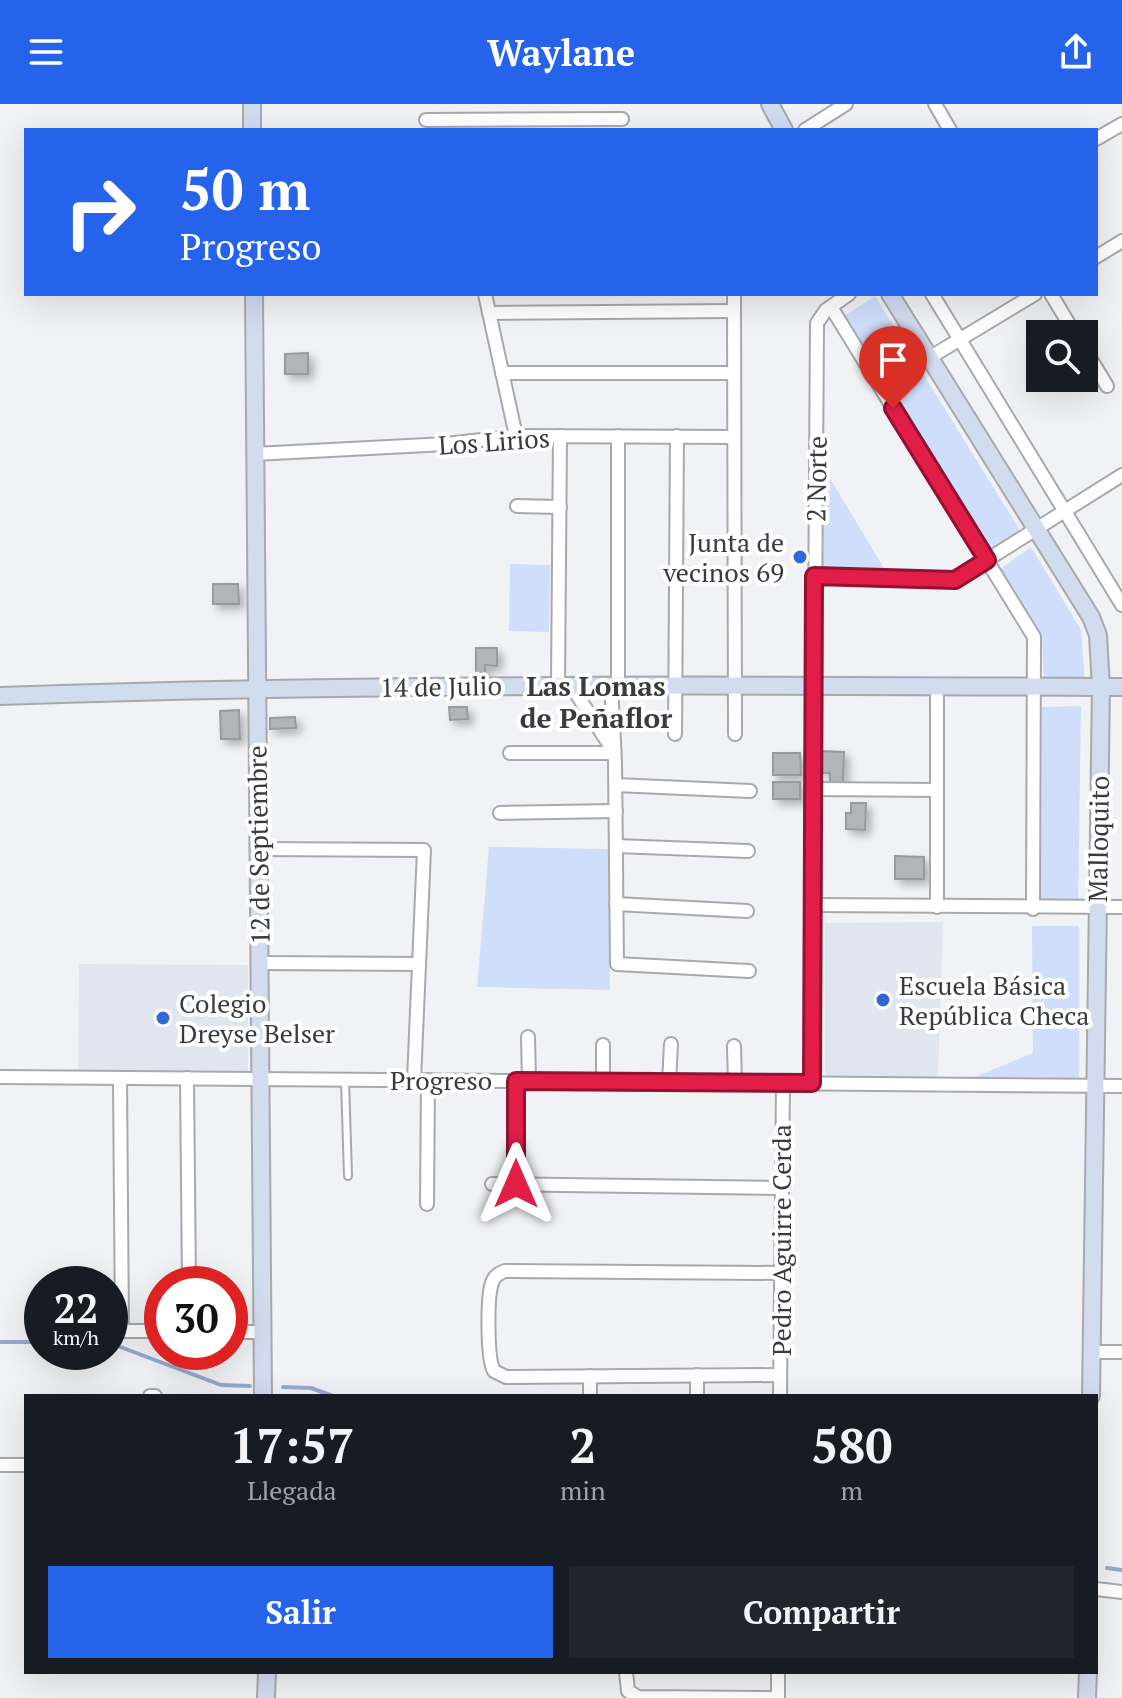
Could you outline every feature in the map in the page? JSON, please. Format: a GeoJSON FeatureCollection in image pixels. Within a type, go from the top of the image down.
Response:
{"type":"FeatureCollection","features":[{"type":"Feature","properties":{"kind":"street"},"geometry":{"type":"LineString","coordinates":[[252,104],[252,128]]}},
{"type":"Feature","properties":{"kind":"street"},"geometry":{"type":"LineString","coordinates":[[500,104],[503,120]]}},
{"type":"Feature","properties":{"kind":"street"},"geometry":{"type":"LineString","coordinates":[[770,104],[783,128]]}},
{"type":"Feature","properties":{"kind":"street"},"geometry":{"type":"LineString","coordinates":[[808,128],[846,104]]}},
{"type":"Feature","properties":{"kind":"street"},"geometry":{"type":"LineString","coordinates":[[935,104],[949,128]]}},
{"type":"Feature","properties":{"kind":"street"},"geometry":{"type":"LineString","coordinates":[[824,118],[831,128]]}},
{"type":"Feature","properties":{"kind":"street"},"geometry":{"type":"LineString","coordinates":[[426,120],[622,119]]}},
{"type":"Feature","properties":{"kind":"street"},"geometry":{"type":"LineString","coordinates":[[1098,138],[1122,124]]}},
{"type":"Feature","properties":{"kind":"street"},"geometry":{"type":"LineString","coordinates":[[1098,256],[1122,241]]}},
{"type":"Feature","properties":{"kind":"street","name":"12 de Septiembre"},"geometry":{"type":"LineString","coordinates":[[254,296],[256,687],[263,1079],[263,1394]]}},
{"type":"Feature","properties":{"kind":"street"},"geometry":{"type":"LineString","coordinates":[[485,296],[516,436]]}},
{"type":"Feature","properties":{"kind":"street"},"geometry":{"type":"LineString","coordinates":[[734,296],[735,734]]}},
{"type":"Feature","properties":{"kind":"street"},"geometry":{"type":"LineString","coordinates":[[846,296],[831,307],[1034,637],[1033,909]]}},
{"type":"Feature","properties":{"kind":"street","name":"Malloquito"},"geometry":{"type":"LineString","coordinates":[[891,296],[1091,617],[1098,635],[1101,687],[1091,1394]]}},
{"type":"Feature","properties":{"kind":"street"},"geometry":{"type":"LineString","coordinates":[[933,296],[1122,605]]}},
{"type":"Feature","properties":{"kind":"street"},"geometry":{"type":"LineString","coordinates":[[929,358],[1032,296]]}},
{"type":"Feature","properties":{"kind":"street"},"geometry":{"type":"LineString","coordinates":[[1052,296],[1067,320]]}},
{"type":"Feature","properties":{"kind":"street","name":"2 Norte"},"geometry":{"type":"LineString","coordinates":[[812,1083],[817,323],[831,307]]}},
{"type":"Feature","properties":{"kind":"street"},"geometry":{"type":"LineString","coordinates":[[489,313],[734,311]]}},
{"type":"Feature","properties":{"kind":"street"},"geometry":{"type":"LineString","coordinates":[[1098,371],[1107,386]]}},
{"type":"Feature","properties":{"kind":"street"},"geometry":{"type":"LineString","coordinates":[[502,373],[734,373]]}},
{"type":"Feature","properties":{"kind":"street","name":"Los Lirios"},"geometry":{"type":"LineString","coordinates":[[254,454],[446,444],[516,436],[734,437]]}},
{"type":"Feature","properties":{"kind":"street"},"geometry":{"type":"LineString","coordinates":[[560,436],[564,684],[612,751]]}},
{"type":"Feature","properties":{"kind":"street"},"geometry":{"type":"LineString","coordinates":[[618,436],[612,751],[616,785],[617,964],[749,971]]}},
{"type":"Feature","properties":{"kind":"street"},"geometry":{"type":"LineString","coordinates":[[675,734],[677,436]]}},
{"type":"Feature","properties":{"kind":"street"},"geometry":{"type":"LineString","coordinates":[[814,576],[955,580],[1122,475]]}},
{"type":"Feature","properties":{"kind":"street"},"geometry":{"type":"LineString","coordinates":[[517,506],[560,507]]}},
{"type":"Feature","properties":{"kind":"street","name":"14 de Julio"},"geometry":{"type":"LineString","coordinates":[[0,696],[256,687],[675,683],[1122,687]]}},
{"type":"Feature","properties":{"kind":"street"},"geometry":{"type":"LineString","coordinates":[[937,685],[937,907]]}},
{"type":"Feature","properties":{"kind":"street"},"geometry":{"type":"LineString","coordinates":[[510,753],[612,751]]}},
{"type":"Feature","properties":{"kind":"street"},"geometry":{"type":"LineString","coordinates":[[616,785],[750,791]]}},
{"type":"Feature","properties":{"kind":"street"},"geometry":{"type":"LineString","coordinates":[[813,789],[937,790]]}},
{"type":"Feature","properties":{"kind":"street"},"geometry":{"type":"LineString","coordinates":[[500,813],[616,811]]}},
{"type":"Feature","properties":{"kind":"street"},"geometry":{"type":"LineString","coordinates":[[616,846],[748,851]]}},
{"type":"Feature","properties":{"kind":"street"},"geometry":{"type":"LineString","coordinates":[[258,849],[424,850],[414,1080]]}},
{"type":"Feature","properties":{"kind":"street"},"geometry":{"type":"LineString","coordinates":[[616,904],[747,911]]}},
{"type":"Feature","properties":{"kind":"street"},"geometry":{"type":"LineString","coordinates":[[813,905],[1033,909],[1122,907]]}},
{"type":"Feature","properties":{"kind":"street"},"geometry":{"type":"LineString","coordinates":[[260,963],[419,964]]}},
{"type":"Feature","properties":{"kind":"street"},"geometry":{"type":"LineString","coordinates":[[516,1184],[522,1081],[528,1037]]}},
{"type":"Feature","properties":{"kind":"street"},"geometry":{"type":"LineString","coordinates":[[669,1082],[671,1044]]}},
{"type":"Feature","properties":{"kind":"street"},"geometry":{"type":"LineString","coordinates":[[603,1045],[603,1082]]}},
{"type":"Feature","properties":{"kind":"street"},"geometry":{"type":"LineString","coordinates":[[734,1046],[735,1083]]}},
{"type":"Feature","properties":{"kind":"street","name":"Progreso"},"geometry":{"type":"LineString","coordinates":[[0,1077],[1122,1086]]}},
{"type":"Feature","properties":{"kind":"street"},"geometry":{"type":"LineString","coordinates":[[117,1266],[120,1078]]}},
{"type":"Feature","properties":{"kind":"street"},"geometry":{"type":"LineString","coordinates":[[187,1078],[189,1266]]}},
{"type":"Feature","properties":{"kind":"street"},"geometry":{"type":"LineString","coordinates":[[427,1204],[428,1080]]}},
{"type":"Feature","properties":{"kind":"street","name":"Pedro Aguirre Cerda"},"geometry":{"type":"LineString","coordinates":[[780,1394],[783,1083]]}},
{"type":"Feature","properties":{"kind":"street"},"geometry":{"type":"LineString","coordinates":[[492,1184],[782,1188]]}},
{"type":"Feature","properties":{"kind":"street"},"geometry":{"type":"LineString","coordinates":[[780,1375],[506,1377],[494,1371],[490,1360],[491,1287],[496,1275],[505,1271],[781,1273]]}},
{"type":"Feature","properties":{"kind":"street"},"geometry":{"type":"LineString","coordinates":[[248,1332],[263,1332]]}},
{"type":"Feature","properties":{"kind":"street"},"geometry":{"type":"LineString","coordinates":[[1092,1352],[1122,1352]]}},
{"type":"Feature","properties":{"kind":"street"},"geometry":{"type":"LineString","coordinates":[[697,1375],[697,1394]]}},
{"type":"Feature","properties":{"kind":"street"},"geometry":{"type":"LineString","coordinates":[[590,1376],[590,1394]]}},
{"type":"Feature","properties":{"kind":"street"},"geometry":{"type":"LineString","coordinates":[[0,1465],[24,1465]]}},
{"type":"Feature","properties":{"kind":"street"},"geometry":{"type":"LineString","coordinates":[[1098,1589],[1122,1592]]}},
{"type":"Feature","properties":{"kind":"street"},"geometry":{"type":"LineString","coordinates":[[266,1698],[267,1674]]}},
{"type":"Feature","properties":{"kind":"street"},"geometry":{"type":"LineString","coordinates":[[626,1674],[631,1694],[642,1698],[778,1698],[778,1674]]}},
{"type":"Feature","properties":{"kind":"street"},"geometry":{"type":"LineString","coordinates":[[1087,1698],[1088,1674]]}},
{"type":"Feature","properties":{"kind":"lane"},"geometry":{"type":"LineString","coordinates":[[345,1080],[348,1176]]}},
{"type":"Feature","properties":{"kind":"shaded area"},"geometry":{"type":"Polygon","coordinates":[[[875,296],[1021,532],[989,553],[841,318],[875,296]]]}},
{"type":"Feature","properties":{"kind":"shaded area"},"geometry":{"type":"Polygon","coordinates":[[[822,465],[885,570],[818,567],[822,465]]]}},
{"type":"Feature","properties":{"kind":"shaded area"},"geometry":{"type":"Polygon","coordinates":[[[1031,547],[1081,630],[1085,683],[1044,683],[1042,643],[999,570],[1031,547]]]}},
{"type":"Feature","properties":{"kind":"shaded area"},"geometry":{"type":"Polygon","coordinates":[[[510,564],[550,565],[549,632],[509,631],[510,564]]]}},
{"type":"Feature","properties":{"kind":"shaded area"},"geometry":{"type":"Polygon","coordinates":[[[1081,706],[1078,908],[1041,907],[1042,707],[1081,706]]]}},
{"type":"Feature","properties":{"kind":"shaded area"},"geometry":{"type":"Polygon","coordinates":[[[489,847],[608,849],[610,990],[477,987],[489,847]]]}},
{"type":"Feature","properties":{"kind":"shaded area","name":"Escuela Básica República Checa"},"geometry":{"type":"Polygon","coordinates":[[[943,922],[938,1077],[825,1077],[825,923],[943,922]]]}},
{"type":"Feature","properties":{"kind":"shaded area"},"geometry":{"type":"Polygon","coordinates":[[[1032,926],[1079,926],[1079,1078],[970,1079],[1033,1053],[1032,926]]]}},
{"type":"Feature","properties":{"kind":"shaded area","name":"Colegio Dreyse Belser"},"geometry":{"type":"Polygon","coordinates":[[[79,964],[248,965],[248,1071],[78,1071],[79,964]]]}},
{"type":"Feature","properties":{"kind":"building"},"geometry":{"type":"Polygon","coordinates":[[[308,353],[308,374],[285,374],[285,354],[308,353]]]}},
{"type":"Feature","properties":{"kind":"building"},"geometry":{"type":"Polygon","coordinates":[[[213,584],[238,584],[239,604],[213,604],[213,584]]]}},
{"type":"Feature","properties":{"kind":"building"},"geometry":{"type":"Polygon","coordinates":[[[476,648],[497,648],[497,666],[485,665],[485,673],[476,673],[476,648]]]}},
{"type":"Feature","properties":{"kind":"building"},"geometry":{"type":"Polygon","coordinates":[[[449,707],[467,707],[468,719],[450,720],[449,707]]]}},
{"type":"Feature","properties":{"kind":"building"},"geometry":{"type":"Polygon","coordinates":[[[239,710],[240,739],[221,739],[220,711],[239,710]]]}},
{"type":"Feature","properties":{"kind":"building"},"geometry":{"type":"Polygon","coordinates":[[[295,717],[296,728],[270,729],[270,718],[295,717]]]}},
{"type":"Feature","properties":{"kind":"building"},"geometry":{"type":"Polygon","coordinates":[[[821,751],[844,752],[843,782],[830,782],[830,773],[821,773],[821,751]]]}},
{"type":"Feature","properties":{"kind":"building"},"geometry":{"type":"Polygon","coordinates":[[[773,753],[800,753],[801,775],[773,775],[773,753]]]}},
{"type":"Feature","properties":{"kind":"building"},"geometry":{"type":"Polygon","coordinates":[[[773,782],[800,782],[800,799],[773,799],[773,782]]]}},
{"type":"Feature","properties":{"kind":"building"},"geometry":{"type":"Polygon","coordinates":[[[851,803],[866,803],[865,830],[846,829],[846,813],[851,813],[851,803]]]}},
{"type":"Feature","properties":{"kind":"building"},"geometry":{"type":"Polygon","coordinates":[[[895,856],[924,857],[924,879],[895,879],[895,856]]]}},
{"type":"Feature","properties":{"kind":"waterway"},"geometry":{"type":"LineString","coordinates":[[0,1342],[24,1342]]}},
{"type":"Feature","properties":{"kind":"waterway"},"geometry":{"type":"LineString","coordinates":[[128,1350],[221,1385],[250,1386]]}},
{"type":"Feature","properties":{"kind":"waterway"},"geometry":{"type":"LineString","coordinates":[[283,1387],[311,1388],[328,1394]]}},
{"type":"Feature","properties":{"kind":"waterway"},"geometry":{"type":"LineString","coordinates":[[1107,1568],[1122,1570]]}},
{"type":"Feature","properties":{"kind":"place","name":"Junta de vecinos 69"},"geometry":{"type":"Point","coordinates":[800,557]}},
{"type":"Feature","properties":{"kind":"place","name":"Escuela Básica República Checa"},"geometry":{"type":"Point","coordinates":[883,1000]}},
{"type":"Feature","properties":{"kind":"place","name":"Colegio Dreyse Belser"},"geometry":{"type":"Point","coordinates":[163,1018]}},
{"type":"Feature","properties":{"kind":"district","name":"Las Lomas de Peñaflor"},"geometry":{"type":"Point","coordinates":[596,701]}},
{"type":"Feature","properties":{"kind":"route"},"geometry":{"type":"LineString","coordinates":[[516,1184],[516,1081],[812,1083],[814,576],[955,580],[987,560],[893,408]]}}]}
